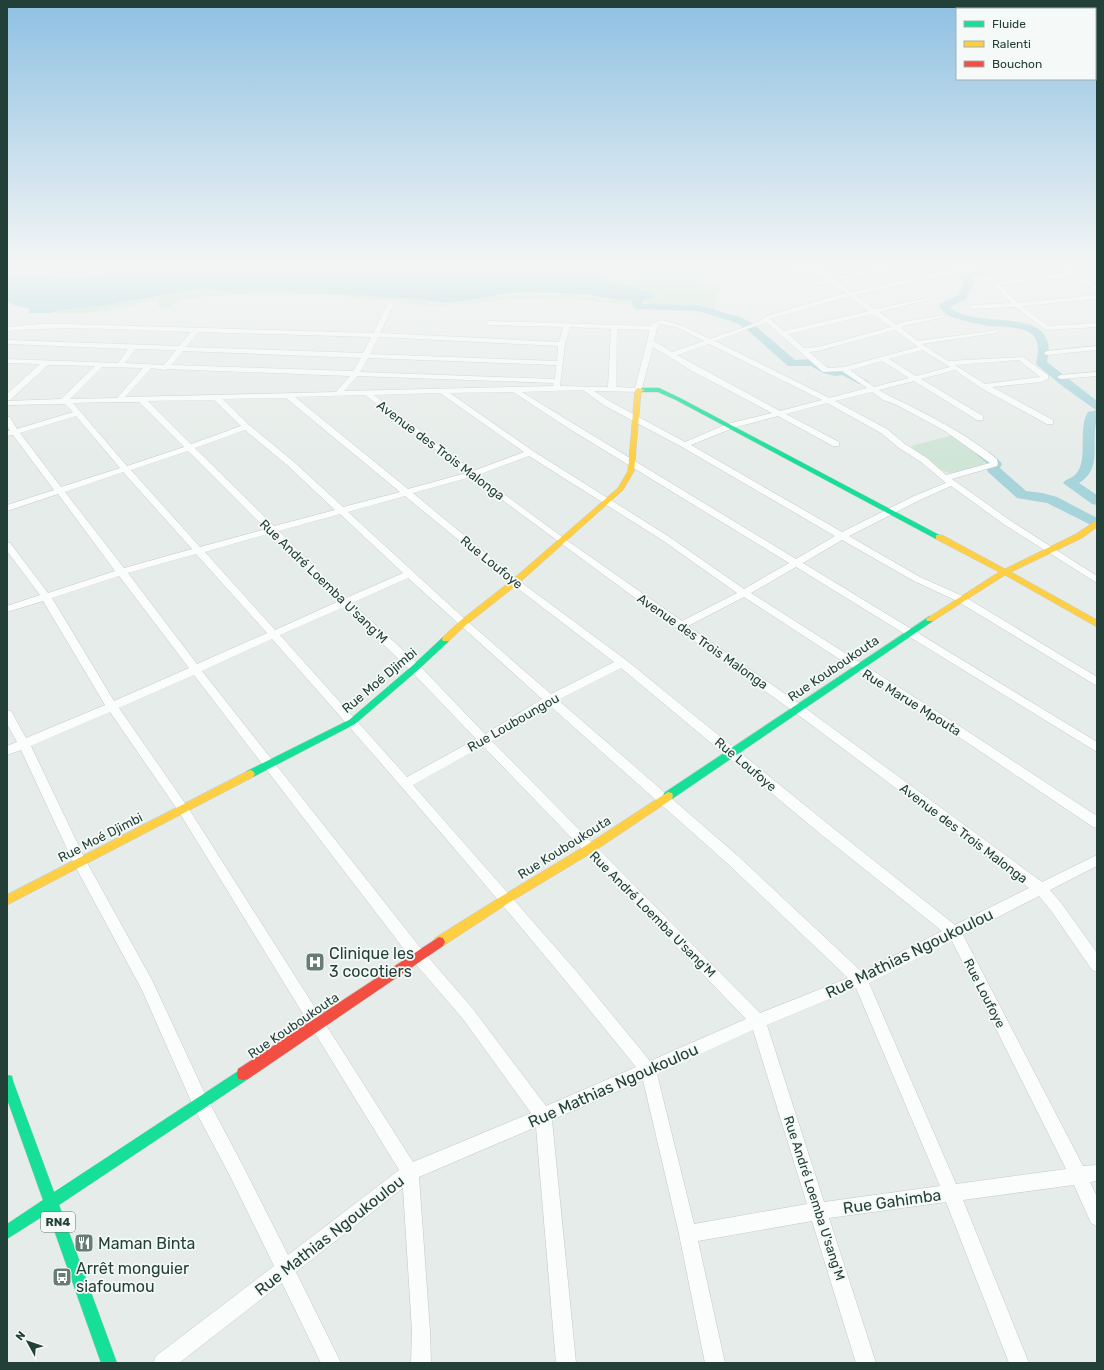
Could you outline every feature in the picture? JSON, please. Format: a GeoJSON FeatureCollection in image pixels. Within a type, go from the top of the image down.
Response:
{"type":"FeatureCollection","features":[{"type":"Feature","properties":{"kind":"main road","name":"Rue Moé Djimbi"},"geometry":{"type":"LineString","coordinates":[[7,900],[352,722],[415,668],[463,623],[515,582],[618,493],[627,482],[632,472],[631,461],[638,390]]}},
{"type":"Feature","properties":{"kind":"main road"},"geometry":{"type":"LineString","coordinates":[[638,390],[659,390],[730,426],[810,470],[892,511],[1097,624]]}},
{"type":"Feature","properties":{"kind":"main road","name":"Rue Kouboukouta"},"geometry":{"type":"LineString","coordinates":[[7,1232],[418,956],[506,899],[589,849],[662,798],[859,668],[909,632],[1005,572],[1079,536],[1096,524]]}},
{"type":"Feature","properties":{"kind":"main road","name":"RN4"},"geometry":{"type":"LineString","coordinates":[[7,1081],[110,1363]]}},
{"type":"Feature","properties":{"kind":"street"},"geometry":{"type":"LineString","coordinates":[[165,368],[195,330],[376,335],[562,344]]}},
{"type":"Feature","properties":{"kind":"street"},"geometry":{"type":"LineString","coordinates":[[338,394],[355,374],[378,330]]}},
{"type":"Feature","properties":{"kind":"street"},"geometry":{"type":"LineString","coordinates":[[555,389],[558,381],[562,344],[566,330]]}},
{"type":"Feature","properties":{"kind":"street"},"geometry":{"type":"LineString","coordinates":[[612,389],[614,330]]}},
{"type":"Feature","properties":{"kind":"street"},"geometry":{"type":"LineString","coordinates":[[7,403],[585,388],[638,390],[654,330]]}},
{"type":"Feature","properties":{"kind":"street"},"geometry":{"type":"LineString","coordinates":[[687,330],[828,400],[884,431],[902,446],[924,460],[948,481],[1097,580]]}},
{"type":"Feature","properties":{"kind":"street"},"geometry":{"type":"LineString","coordinates":[[670,355],[741,330]]}},
{"type":"Feature","properties":{"kind":"street"},"geometry":{"type":"LineString","coordinates":[[780,330],[826,370],[844,370],[883,359],[920,345],[996,331]]}},
{"type":"Feature","properties":{"kind":"street"},"geometry":{"type":"LineString","coordinates":[[784,333],[796,330]]}},
{"type":"Feature","properties":{"kind":"street"},"geometry":{"type":"LineString","coordinates":[[804,350],[818,349],[890,330]]}},
{"type":"Feature","properties":{"kind":"street"},"geometry":{"type":"LineString","coordinates":[[900,330],[920,345],[984,386],[1050,422]]}},
{"type":"Feature","properties":{"kind":"street"},"geometry":{"type":"LineString","coordinates":[[7,342],[560,363]]}},
{"type":"Feature","properties":{"kind":"street"},"geometry":{"type":"LineString","coordinates":[[650,342],[670,355],[836,444]]}},
{"type":"Feature","properties":{"kind":"street"},"geometry":{"type":"LineString","coordinates":[[119,366],[134,346]]}},
{"type":"Feature","properties":{"kind":"street"},"geometry":{"type":"LineString","coordinates":[[1047,352],[1097,348]]}},
{"type":"Feature","properties":{"kind":"street"},"geometry":{"type":"LineString","coordinates":[[948,363],[1017,357],[1025,360],[1045,377],[1041,380],[984,386]]}},
{"type":"Feature","properties":{"kind":"street"},"geometry":{"type":"LineString","coordinates":[[883,359],[980,418]]}},
{"type":"Feature","properties":{"kind":"street"},"geometry":{"type":"LineString","coordinates":[[7,361],[45,364],[558,381]]}},
{"type":"Feature","properties":{"kind":"street"},"geometry":{"type":"LineString","coordinates":[[7,398],[45,364]]}},
{"type":"Feature","properties":{"kind":"street"},"geometry":{"type":"LineString","coordinates":[[66,402],[100,365]]}},
{"type":"Feature","properties":{"kind":"street"},"geometry":{"type":"LineString","coordinates":[[118,401],[148,367]]}},
{"type":"Feature","properties":{"kind":"street"},"geometry":{"type":"LineString","coordinates":[[685,445],[730,426],[956,368]]}},
{"type":"Feature","properties":{"kind":"street"},"geometry":{"type":"LineString","coordinates":[[680,626],[744,593],[844,535],[948,481],[992,466],[994,463],[948,429],[898,402],[886,398],[844,370]]}},
{"type":"Feature","properties":{"kind":"street"},"geometry":{"type":"LineString","coordinates":[[1061,376],[1097,374]]}},
{"type":"Feature","properties":{"kind":"street"},"geometry":{"type":"LineString","coordinates":[[585,388],[608,404],[685,445],[844,535],[917,579],[961,599],[1097,682]]}},
{"type":"Feature","properties":{"kind":"street"},"geometry":{"type":"LineString","coordinates":[[515,390],[571,426],[631,461],[1015,696],[1097,748]]}},
{"type":"Feature","properties":{"kind":"street","name":"Rue Marue Mpouta"},"geometry":{"type":"LineString","coordinates":[[442,391],[530,453],[608,501],[744,593],[957,730],[1097,823]]}},
{"type":"Feature","properties":{"kind":"street","name":"Avenue des Trois Malonga"},"geometry":{"type":"LineString","coordinates":[[367,393],[562,541],[797,708],[1040,888],[1057,908],[1097,965]]}},
{"type":"Feature","properties":{"kind":"street","name":"Rue Loufoye"},"geometry":{"type":"LineString","coordinates":[[289,396],[515,582],[622,663],[828,832],[955,933],[1078,1175],[1097,1217]]}},
{"type":"Feature","properties":{"kind":"street"},"geometry":{"type":"LineString","coordinates":[[217,398],[246,427],[290,463],[463,623],[733,860],[860,980],[951,1192],[1019,1363]]}},
{"type":"Feature","properties":{"kind":"street","name":"Rue André Loemba U'sang'M"},"geometry":{"type":"LineString","coordinates":[[142,400],[346,603],[415,668],[589,849],[758,1021],[866,1363]]}},
{"type":"Feature","properties":{"kind":"street"},"geometry":{"type":"LineString","coordinates":[[66,402],[78,413],[125,469],[406,783],[572,977],[648,1070],[688,1234],[715,1363]]}},
{"type":"Feature","properties":{"kind":"street"},"geometry":{"type":"LineString","coordinates":[[11,433],[78,413]]}},
{"type":"Feature","properties":{"kind":"street"},"geometry":{"type":"LineString","coordinates":[[7,419],[11,433],[59,491],[122,572],[194,669],[270,763],[418,956],[468,1014],[543,1116],[566,1363]]}},
{"type":"Feature","properties":{"kind":"street"},"geometry":{"type":"LineString","coordinates":[[7,508],[189,448],[246,427]]}},
{"type":"Feature","properties":{"kind":"street"},"geometry":{"type":"LineString","coordinates":[[7,609],[122,572],[472,474],[530,453]]}},
{"type":"Feature","properties":{"kind":"street"},"geometry":{"type":"LineString","coordinates":[[7,545],[46,597],[112,707],[183,809],[410,1172],[421,1331],[421,1363]]}},
{"type":"Feature","properties":{"kind":"street"},"geometry":{"type":"LineString","coordinates":[[7,751],[112,707],[410,573]]}},
{"type":"Feature","properties":{"kind":"street","name":"Rue Louboungou"},"geometry":{"type":"LineString","coordinates":[[406,783],[484,740],[551,699],[622,663]]}},
{"type":"Feature","properties":{"kind":"street"},"geometry":{"type":"LineString","coordinates":[[7,714],[24,744],[80,862],[147,985],[200,1102],[237,1172],[331,1363]]}},
{"type":"Feature","properties":{"kind":"street","name":"Rue Mathias Ngoukoulou"},"geometry":{"type":"LineString","coordinates":[[163,1363],[410,1172],[543,1116],[758,1021],[860,980],[1097,860]]}},
{"type":"Feature","properties":{"kind":"street","name":"Rue Gahimba"},"geometry":{"type":"LineString","coordinates":[[688,1234],[819,1211],[1097,1173]]}},
{"type":"Feature","properties":{"kind":"green space"},"geometry":{"type":"Polygon","coordinates":[[[953,435],[990,462],[965,471],[955,473],[945,472],[934,466],[911,446],[953,435]]]}},
{"type":"Feature","properties":{"kind":"waterway"},"geometry":{"type":"LineString","coordinates":[[754,330],[792,364],[813,362],[827,371],[844,371],[863,382]]}},
{"type":"Feature","properties":{"kind":"waterway"},"geometry":{"type":"LineString","coordinates":[[1033,330],[1042,339],[1044,348],[1041,363],[1065,383],[1097,406]]}},
{"type":"Feature","properties":{"kind":"waterway"},"geometry":{"type":"LineString","coordinates":[[1097,414],[1092,415],[1089,429],[1089,458],[1082,476],[1070,483],[1097,501]]}},
{"type":"Feature","properties":{"kind":"waterway"},"geometry":{"type":"LineString","coordinates":[[981,453],[996,464],[993,469],[1022,495],[1032,495],[1052,500],[1097,524]]}},
{"type":"Feature","properties":{"kind":"traffic: fast"},"geometry":{"type":"LineString","coordinates":[[642,390],[659,390],[678,399],[939,537]]}},
{"type":"Feature","properties":{"kind":"traffic: fast"},"geometry":{"type":"LineString","coordinates":[[668,796],[930,619]]}},
{"type":"Feature","properties":{"kind":"traffic: fast"},"geometry":{"type":"LineString","coordinates":[[250,774],[352,722],[415,668],[446,639]]}},
{"type":"Feature","properties":{"kind":"traffic: fast"},"geometry":{"type":"LineString","coordinates":[[7,1232],[243,1074]]}},
{"type":"Feature","properties":{"kind":"traffic: fast"},"geometry":{"type":"LineString","coordinates":[[7,1081],[109,1363]]}},
{"type":"Feature","properties":{"kind":"traffic: slow"},"geometry":{"type":"LineString","coordinates":[[446,639],[463,623],[515,582],[621,489],[631,471],[638,390],[642,390]]}},
{"type":"Feature","properties":{"kind":"traffic: slow"},"geometry":{"type":"LineString","coordinates":[[930,619],[1005,572],[1079,536],[1097,524]]}},
{"type":"Feature","properties":{"kind":"traffic: slow"},"geometry":{"type":"LineString","coordinates":[[939,537],[1097,624]]}},
{"type":"Feature","properties":{"kind":"traffic: slow"},"geometry":{"type":"LineString","coordinates":[[7,900],[250,774]]}},
{"type":"Feature","properties":{"kind":"traffic: slow"},"geometry":{"type":"LineString","coordinates":[[439,942],[506,899],[589,849],[668,796]]}},
{"type":"Feature","properties":{"kind":"traffic: jam"},"geometry":{"type":"LineString","coordinates":[[243,1074],[439,942]]}},
{"type":"Feature","properties":{"kind":"place","name":"Clinique les 3 cocotiers"},"geometry":{"type":"Point","coordinates":[315,962]}},
{"type":"Feature","properties":{"kind":"place","name":"Maman Binta"},"geometry":{"type":"Point","coordinates":[84,1243]}},
{"type":"Feature","properties":{"kind":"place","name":"Arrêt monguier siafoumou"},"geometry":{"type":"Point","coordinates":[62,1277]}}]}
